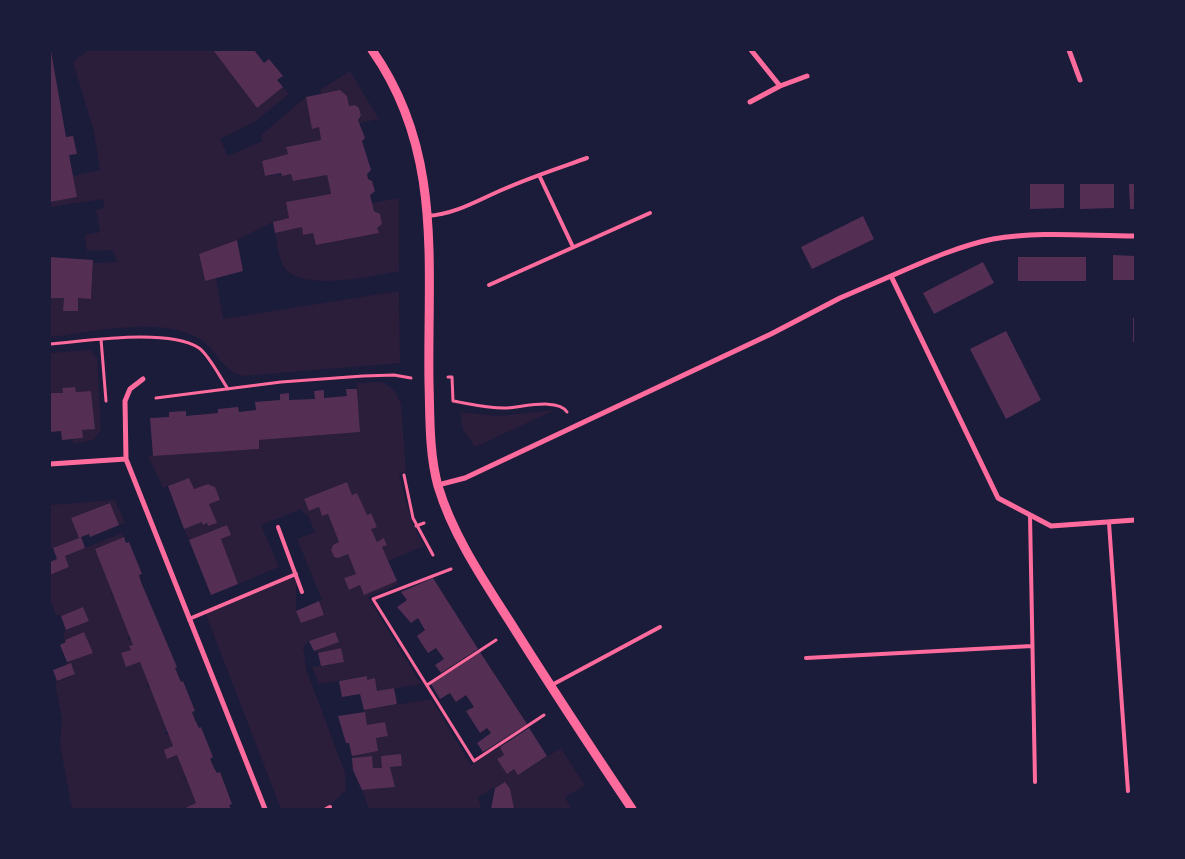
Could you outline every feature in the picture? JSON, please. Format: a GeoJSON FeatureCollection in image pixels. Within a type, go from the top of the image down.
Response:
{"type":"FeatureCollection","features":[{"type":"Feature","properties":{"kind":"street"},"geometry":{"type":"LineString","coordinates":[[372,50],[387,72],[405,109],[418,151],[428,216],[430,398],[434,468],[438,485],[461,542],[550,686],[632,809]]}},
{"type":"Feature","properties":{"kind":"street"},"geometry":{"type":"LineString","coordinates":[[751,50],[780,86]]}},
{"type":"Feature","properties":{"kind":"street"},"geometry":{"type":"LineString","coordinates":[[1069,50],[1080,80]]}},
{"type":"Feature","properties":{"kind":"street"},"geometry":{"type":"LineString","coordinates":[[750,102],[780,86],[807,76]]}},
{"type":"Feature","properties":{"kind":"street"},"geometry":{"type":"LineString","coordinates":[[438,485],[465,478],[771,334],[840,298],[932,258],[992,240],[1030,236],[1135,236]]}},
{"type":"Feature","properties":{"kind":"street"},"geometry":{"type":"LineString","coordinates":[[891,276],[998,498],[1051,526],[1135,520]]}},
{"type":"Feature","properties":{"kind":"street"},"geometry":{"type":"LineString","coordinates":[[143,379],[130,389],[125,401],[126,459],[265,809]]}},
{"type":"Feature","properties":{"kind":"street"},"geometry":{"type":"LineString","coordinates":[[50,464],[126,459]]}},
{"type":"Feature","properties":{"kind":"lane"},"geometry":{"type":"LineString","coordinates":[[428,216],[443,215],[466,208],[505,188],[587,158]]}},
{"type":"Feature","properties":{"kind":"lane"},"geometry":{"type":"LineString","coordinates":[[539,176],[573,248]]}},
{"type":"Feature","properties":{"kind":"lane"},"geometry":{"type":"LineString","coordinates":[[489,285],[650,213]]}},
{"type":"Feature","properties":{"kind":"lane"},"geometry":{"type":"LineString","coordinates":[[1030,515],[1035,782]]}},
{"type":"Feature","properties":{"kind":"lane"},"geometry":{"type":"LineString","coordinates":[[1109,522],[1128,791]]}},
{"type":"Feature","properties":{"kind":"lane"},"geometry":{"type":"LineString","coordinates":[[278,527],[302,592]]}},
{"type":"Feature","properties":{"kind":"lane"},"geometry":{"type":"LineString","coordinates":[[189,619],[296,574]]}},
{"type":"Feature","properties":{"kind":"lane"},"geometry":{"type":"LineString","coordinates":[[550,686],[660,626]]}},
{"type":"Feature","properties":{"kind":"lane"},"geometry":{"type":"LineString","coordinates":[[806,658],[1032,646]]}},
{"type":"Feature","properties":{"kind":"path"},"geometry":{"type":"LineString","coordinates":[[50,344],[158,337],[183,340],[200,349],[228,389]]}},
{"type":"Feature","properties":{"kind":"path"},"geometry":{"type":"LineString","coordinates":[[156,398],[363,376],[394,375],[407,378]]}},
{"type":"Feature","properties":{"kind":"path"},"geometry":{"type":"LineString","coordinates":[[452,377],[453,401],[480,407],[504,408],[545,404],[561,406],[566,409],[574,426]]}},
{"type":"Feature","properties":{"kind":"path"},"geometry":{"type":"LineString","coordinates":[[404,475],[416,526],[433,554]]}},
{"type":"Feature","properties":{"kind":"path"},"geometry":{"type":"LineString","coordinates":[[416,526],[424,523]]}},
{"type":"Feature","properties":{"kind":"path"},"geometry":{"type":"LineString","coordinates":[[450,569],[373,600],[474,761],[544,715]]}},
{"type":"Feature","properties":{"kind":"path"},"geometry":{"type":"LineString","coordinates":[[427,685],[496,640]]}},
{"type":"Feature","properties":{"kind":"shaded area"},"geometry":{"type":"Polygon","coordinates":[[[88,50],[213,50],[257,108],[283,87],[289,94],[256,121],[220,139],[228,156],[262,141],[261,135],[306,97],[312,128],[319,127],[321,140],[286,147],[288,154],[262,161],[265,176],[291,174],[293,181],[327,175],[331,194],[289,218],[273,222],[237,240],[199,254],[204,280],[216,278],[223,319],[399,291],[400,363],[243,376],[224,364],[204,342],[182,331],[164,328],[125,327],[50,337],[50,298],[64,298],[64,311],[77,311],[78,298],[91,299],[93,263],[117,262],[113,250],[87,251],[85,235],[100,232],[96,210],[104,208],[103,199],[51,207],[50,201],[77,197],[73,176],[100,170],[94,132],[73,62],[88,50]]]}},
{"type":"Feature","properties":{"kind":"shaded area"},"geometry":{"type":"Polygon","coordinates":[[[350,71],[379,119],[359,123],[361,116],[359,108],[355,105],[349,106],[347,96],[321,94],[320,90],[350,71]]]}},
{"type":"Feature","properties":{"kind":"shaded area"},"geometry":{"type":"Polygon","coordinates":[[[399,198],[399,271],[374,276],[326,281],[299,277],[285,268],[279,254],[275,233],[302,227],[303,235],[313,233],[316,245],[378,233],[377,228],[382,224],[380,214],[374,211],[372,203],[399,198]]]}},
{"type":"Feature","properties":{"kind":"shaded area"},"geometry":{"type":"Polygon","coordinates":[[[90,350],[97,358],[101,431],[93,440],[73,444],[73,439],[82,438],[82,430],[95,428],[91,391],[76,392],[75,387],[62,388],[63,393],[50,393],[50,353],[90,350]]]}},
{"type":"Feature","properties":{"kind":"shaded area"},"geometry":{"type":"Polygon","coordinates":[[[382,382],[394,391],[401,404],[406,472],[399,473],[411,519],[424,546],[388,561],[382,547],[387,545],[385,538],[377,542],[371,529],[370,513],[367,515],[352,495],[347,482],[304,500],[309,511],[319,507],[322,516],[328,514],[339,542],[333,545],[331,550],[334,556],[338,558],[348,554],[356,574],[344,578],[349,590],[360,585],[364,594],[397,581],[398,585],[368,597],[421,684],[377,691],[375,678],[367,680],[366,676],[319,684],[312,667],[343,662],[341,648],[318,653],[317,650],[339,642],[334,632],[309,641],[303,647],[306,669],[345,773],[346,790],[326,809],[281,809],[205,612],[296,574],[296,611],[301,623],[324,615],[319,601],[322,600],[297,539],[315,532],[307,513],[304,514],[301,509],[261,525],[279,567],[238,584],[221,539],[231,535],[227,525],[189,540],[184,529],[202,522],[208,526],[216,523],[209,504],[219,500],[215,487],[208,484],[194,489],[189,478],[163,488],[148,456],[258,449],[259,440],[360,432],[357,383],[382,382]]]}},
{"type":"Feature","properties":{"kind":"shaded area"},"geometry":{"type":"Polygon","coordinates":[[[555,410],[475,447],[463,430],[460,412],[498,416],[555,410]]]}},
{"type":"Feature","properties":{"kind":"shaded area"},"geometry":{"type":"Polygon","coordinates":[[[115,500],[125,523],[119,525],[110,503],[71,518],[79,538],[50,549],[50,505],[115,500]]]}},
{"type":"Feature","properties":{"kind":"shaded area"},"geometry":{"type":"Polygon","coordinates":[[[122,533],[124,537],[95,549],[112,591],[110,594],[113,595],[130,636],[127,640],[132,640],[131,650],[121,654],[126,667],[140,662],[148,683],[146,686],[150,687],[167,730],[164,734],[169,735],[173,746],[164,750],[167,759],[177,755],[185,776],[182,778],[186,779],[196,803],[187,807],[187,809],[72,809],[60,744],[62,720],[55,683],[75,674],[71,664],[68,665],[67,662],[92,652],[84,632],[65,640],[63,632],[89,620],[83,607],[61,616],[56,615],[50,600],[50,575],[69,567],[65,556],[122,533]]]}},
{"type":"Feature","properties":{"kind":"shaded area"},"geometry":{"type":"Polygon","coordinates":[[[431,699],[471,765],[500,747],[504,755],[497,759],[507,774],[514,769],[518,775],[561,748],[585,786],[565,797],[571,809],[514,809],[505,782],[478,797],[481,809],[369,809],[362,790],[395,787],[390,767],[402,766],[401,754],[382,768],[373,768],[372,756],[352,758],[352,756],[378,751],[376,738],[388,736],[385,722],[367,725],[364,710],[431,699]]]}},
{"type":"Feature","properties":{"kind":"building"},"geometry":{"type":"Polygon","coordinates":[[[213,50],[254,50],[264,63],[269,59],[283,76],[277,80],[283,87],[257,108],[213,50]]]}},
{"type":"Feature","properties":{"kind":"building"},"geometry":{"type":"Polygon","coordinates":[[[51,51],[66,137],[73,136],[77,154],[69,155],[77,197],[50,202],[51,51]]]}},
{"type":"Feature","properties":{"kind":"building"},"geometry":{"type":"Polygon","coordinates":[[[340,90],[347,96],[349,106],[355,105],[359,108],[361,116],[358,120],[365,138],[362,141],[371,170],[367,174],[368,179],[372,181],[375,191],[370,195],[374,211],[380,214],[382,224],[377,228],[379,233],[316,245],[313,233],[303,235],[302,227],[275,233],[273,222],[289,218],[286,202],[331,194],[327,175],[293,181],[291,174],[282,176],[281,173],[265,176],[262,161],[288,154],[286,147],[321,140],[319,127],[312,129],[306,97],[340,90]]]}},
{"type":"Feature","properties":{"kind":"building"},"geometry":{"type":"Polygon","coordinates":[[[1030,184],[1064,184],[1064,208],[1030,209],[1030,184]]]}},
{"type":"Feature","properties":{"kind":"building"},"geometry":{"type":"Polygon","coordinates":[[[1080,184],[1114,184],[1114,208],[1080,209],[1080,184]]]}},
{"type":"Feature","properties":{"kind":"building"},"geometry":{"type":"Polygon","coordinates":[[[1129,184],[1135,184],[1135,209],[1130,209],[1129,184]]]}},
{"type":"Feature","properties":{"kind":"building"},"geometry":{"type":"Polygon","coordinates":[[[863,216],[874,239],[812,269],[801,247],[863,216]]]}},
{"type":"Feature","properties":{"kind":"building"},"geometry":{"type":"Polygon","coordinates":[[[237,240],[243,271],[205,281],[199,254],[237,240]]]}},
{"type":"Feature","properties":{"kind":"building"},"geometry":{"type":"Polygon","coordinates":[[[1113,255],[1135,256],[1135,280],[1113,280],[1113,255]]]}},
{"type":"Feature","properties":{"kind":"building"},"geometry":{"type":"Polygon","coordinates":[[[50,257],[93,260],[91,299],[78,298],[78,311],[63,311],[64,298],[50,298],[50,257]]]}},
{"type":"Feature","properties":{"kind":"building"},"geometry":{"type":"Polygon","coordinates":[[[1018,257],[1086,257],[1086,281],[1018,281],[1018,257]]]}},
{"type":"Feature","properties":{"kind":"building"},"geometry":{"type":"Polygon","coordinates":[[[983,262],[994,283],[934,314],[923,293],[983,262]]]}},
{"type":"Feature","properties":{"kind":"building"},"geometry":{"type":"Polygon","coordinates":[[[1133,318],[1135,318],[1135,342],[1133,342],[1133,318]]]}},
{"type":"Feature","properties":{"kind":"building"},"geometry":{"type":"Polygon","coordinates":[[[1006,331],[1041,400],[1006,419],[970,349],[1006,331]]]}},
{"type":"Feature","properties":{"kind":"building"},"geometry":{"type":"Polygon","coordinates":[[[75,387],[76,392],[91,391],[95,429],[82,430],[83,438],[62,440],[61,431],[50,432],[50,393],[63,393],[62,388],[75,387]]]}},
{"type":"Feature","properties":{"kind":"building"},"geometry":{"type":"Polygon","coordinates":[[[346,389],[357,389],[360,432],[259,440],[259,449],[153,456],[150,418],[169,417],[169,412],[186,411],[186,416],[218,413],[218,409],[238,407],[239,412],[256,410],[255,402],[280,400],[280,394],[289,393],[289,400],[315,399],[314,391],[324,390],[324,398],[347,396],[346,389]]]}},
{"type":"Feature","properties":{"kind":"building"},"geometry":{"type":"Polygon","coordinates":[[[189,478],[194,489],[208,484],[215,487],[220,500],[209,504],[217,523],[208,526],[207,523],[203,525],[202,522],[184,529],[168,486],[189,478]]]}},
{"type":"Feature","properties":{"kind":"building"},"geometry":{"type":"Polygon","coordinates":[[[347,482],[352,495],[357,493],[367,515],[371,513],[377,527],[371,529],[377,542],[384,538],[387,545],[382,547],[397,581],[364,595],[360,585],[349,590],[344,578],[356,574],[348,554],[338,558],[334,557],[331,550],[333,545],[339,542],[328,514],[322,516],[319,507],[309,511],[304,499],[347,482]]]}},
{"type":"Feature","properties":{"kind":"building"},"geometry":{"type":"Polygon","coordinates":[[[110,503],[119,525],[90,537],[89,534],[81,537],[85,548],[65,556],[69,567],[50,575],[50,562],[57,559],[53,548],[79,538],[71,518],[110,503]]]}},
{"type":"Feature","properties":{"kind":"building"},"geometry":{"type":"Polygon","coordinates":[[[227,525],[231,535],[221,539],[238,584],[211,595],[189,540],[227,525]]]}},
{"type":"Feature","properties":{"kind":"building"},"geometry":{"type":"Polygon","coordinates":[[[124,537],[126,543],[129,542],[142,574],[139,575],[141,582],[177,667],[175,668],[181,682],[183,681],[195,711],[192,712],[195,720],[199,728],[201,727],[213,757],[210,759],[217,773],[220,772],[232,804],[229,805],[231,809],[187,809],[187,807],[196,803],[177,755],[167,759],[164,750],[173,746],[140,662],[126,667],[121,653],[131,650],[129,646],[133,645],[95,549],[124,537]]]}},
{"type":"Feature","properties":{"kind":"building"},"geometry":{"type":"Polygon","coordinates":[[[433,578],[478,649],[441,673],[435,665],[444,659],[436,648],[428,653],[422,644],[417,636],[425,630],[418,618],[411,623],[397,607],[407,600],[401,592],[433,578]]]}},
{"type":"Feature","properties":{"kind":"building"},"geometry":{"type":"Polygon","coordinates":[[[319,601],[324,615],[301,623],[296,611],[319,601]]]}},
{"type":"Feature","properties":{"kind":"building"},"geometry":{"type":"Polygon","coordinates":[[[83,607],[89,621],[66,630],[61,616],[83,607]]]}},
{"type":"Feature","properties":{"kind":"building"},"geometry":{"type":"Polygon","coordinates":[[[84,632],[93,653],[67,662],[60,645],[66,642],[65,640],[84,632]]]}},
{"type":"Feature","properties":{"kind":"building"},"geometry":{"type":"Polygon","coordinates":[[[335,632],[339,642],[314,651],[309,641],[335,632]]]}},
{"type":"Feature","properties":{"kind":"building"},"geometry":{"type":"Polygon","coordinates":[[[341,648],[344,662],[321,666],[318,653],[341,648]]]}},
{"type":"Feature","properties":{"kind":"building"},"geometry":{"type":"Polygon","coordinates":[[[480,652],[527,724],[483,752],[477,743],[491,733],[487,728],[480,733],[466,711],[474,707],[466,695],[456,702],[450,693],[440,699],[431,684],[480,652]]]}},
{"type":"Feature","properties":{"kind":"building"},"geometry":{"type":"Polygon","coordinates":[[[71,663],[75,674],[57,681],[53,670],[71,663]]]}},
{"type":"Feature","properties":{"kind":"building"},"geometry":{"type":"Polygon","coordinates":[[[367,676],[367,680],[375,678],[377,691],[394,688],[397,704],[364,710],[360,694],[342,697],[339,681],[367,676]]]}},
{"type":"Feature","properties":{"kind":"building"},"geometry":{"type":"Polygon","coordinates":[[[365,712],[367,725],[385,722],[388,736],[376,738],[378,751],[352,756],[338,716],[365,712]]]}},
{"type":"Feature","properties":{"kind":"building"},"geometry":{"type":"Polygon","coordinates":[[[529,728],[547,756],[518,775],[514,769],[507,774],[497,759],[504,755],[500,747],[529,728]]]}},
{"type":"Feature","properties":{"kind":"building"},"geometry":{"type":"Polygon","coordinates":[[[401,754],[402,766],[390,767],[395,787],[362,790],[353,770],[352,758],[372,756],[373,768],[382,768],[381,756],[401,754]]]}},
{"type":"Feature","properties":{"kind":"building"},"geometry":{"type":"Polygon","coordinates":[[[505,782],[510,789],[514,809],[491,809],[495,788],[505,782]]]}}]}
